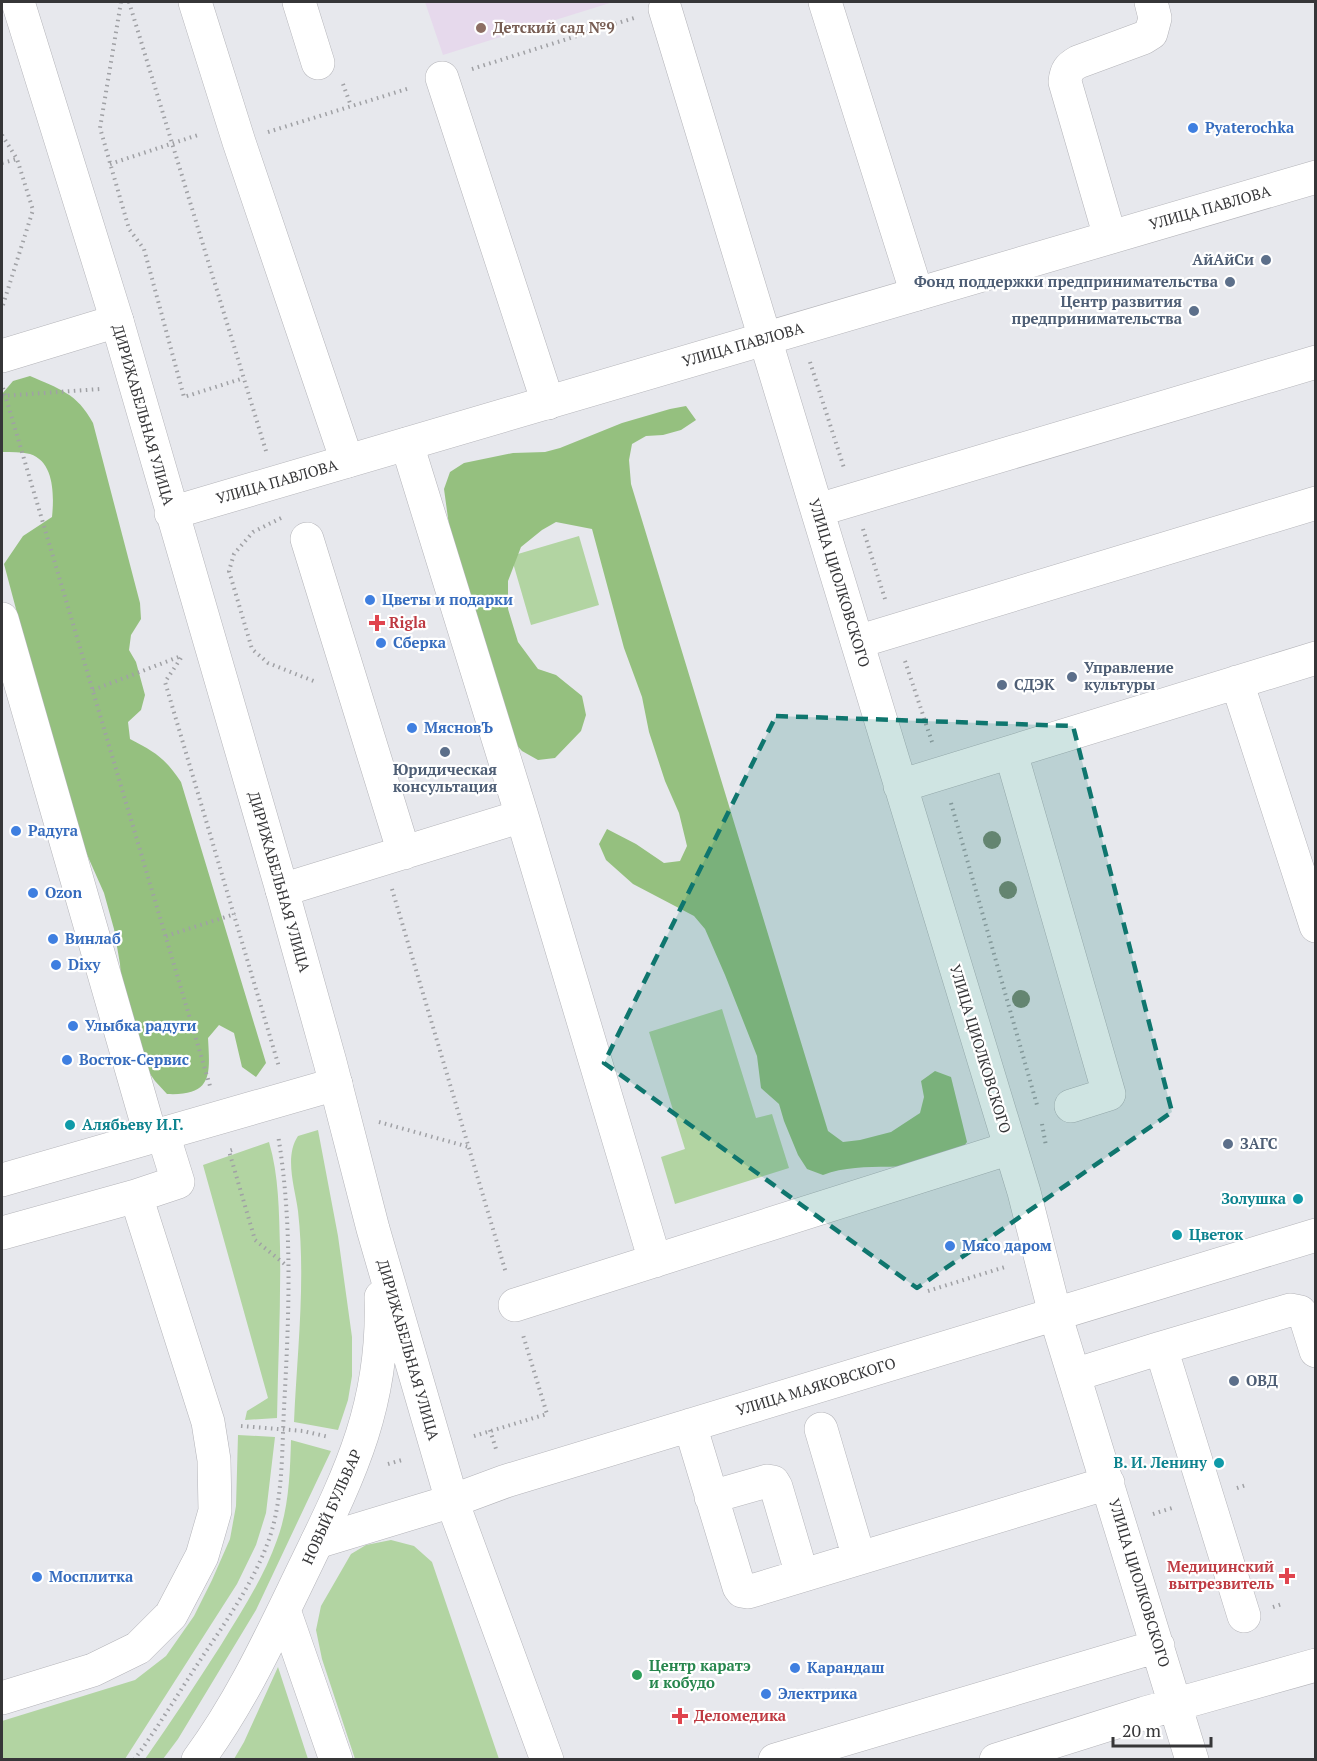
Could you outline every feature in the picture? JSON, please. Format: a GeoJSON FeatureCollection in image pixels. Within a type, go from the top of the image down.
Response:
{"type":"FeatureCollection","features":[{"type":"Feature","properties":{"kind":"main road","name":"ДИРИЖАБЕЛЬНАЯ УЛИЦА"},"geometry":{"type":"LineString","coordinates":[[18,2],[117,321],[282,890],[336,1084],[372,1229],[452,1501],[547,1760]]}},
{"type":"Feature","properties":{"kind":"main road"},"geometry":{"type":"LineString","coordinates":[[195,2],[347,462]]}},
{"type":"Feature","properties":{"kind":"main road"},"geometry":{"type":"LineString","coordinates":[[299,2],[318,63]]}},
{"type":"Feature","properties":{"kind":"main road"},"geometry":{"type":"LineString","coordinates":[[825,2],[917,294]]}},
{"type":"Feature","properties":{"kind":"main road"},"geometry":{"type":"LineString","coordinates":[[1110,237],[1065,82],[1066,73],[1078,62],[1151,33],[1155,18],[1151,2]]}},
{"type":"Feature","properties":{"kind":"main road","name":"УЛИЦА ЦИОЛКОВСКОГО"},"geometry":{"type":"LineString","coordinates":[[665,9],[1024,1192],[1055,1314],[1192,1760]]}},
{"type":"Feature","properties":{"kind":"main road"},"geometry":{"type":"LineString","coordinates":[[442,78],[548,403]]}},
{"type":"Feature","properties":{"kind":"main road","name":"УЛИЦА ПАВЛОВА"},"geometry":{"type":"LineString","coordinates":[[171,513],[1316,177]]}},
{"type":"Feature","properties":{"kind":"main road"},"geometry":{"type":"LineString","coordinates":[[2,356],[117,321]]}},
{"type":"Feature","properties":{"kind":"main road"},"geometry":{"type":"LineString","coordinates":[[818,510],[1316,362]]}},
{"type":"Feature","properties":{"kind":"main road"},"geometry":{"type":"LineString","coordinates":[[406,444],[522,816],[655,1261]]}},
{"type":"Feature","properties":{"kind":"main road"},"geometry":{"type":"LineString","coordinates":[[857,642],[1316,503]]}},
{"type":"Feature","properties":{"kind":"main road"},"geometry":{"type":"LineString","coordinates":[[298,527],[356,698],[394,856]]}},
{"type":"Feature","properties":{"kind":"main road"},"geometry":{"type":"LineString","coordinates":[[2,619],[157,1136],[178,1182],[2,1233]]}},
{"type":"Feature","properties":{"kind":"main road"},"geometry":{"type":"LineString","coordinates":[[900,786],[1316,657]]}},
{"type":"Feature","properties":{"kind":"main road"},"geometry":{"type":"LineString","coordinates":[[1237,682],[1316,926]]}},
{"type":"Feature","properties":{"kind":"main road"},"geometry":{"type":"LineString","coordinates":[[1011,753],[1109,1094],[1071,1106]]}},
{"type":"Feature","properties":{"kind":"main road"},"geometry":{"type":"LineString","coordinates":[[282,890],[522,816]]}},
{"type":"Feature","properties":{"kind":"main road"},"geometry":{"type":"LineString","coordinates":[[2,1180],[336,1084]]}},
{"type":"Feature","properties":{"kind":"main road"},"geometry":{"type":"LineString","coordinates":[[515,1305],[1010,1148]]}},
{"type":"Feature","properties":{"kind":"main road"},"geometry":{"type":"LineString","coordinates":[[2,1698],[93,1670],[138,1648],[171,1615],[202,1556],[215,1511],[214,1460],[208,1422],[135,1196]]}},
{"type":"Feature","properties":{"kind":"main road","name":"НОВЫЙ БУЛЬВАР"},"geometry":{"type":"LineString","coordinates":[[198,1760],[265,1650],[335,1506],[358,1450],[378,1376],[382,1332],[381,1286],[372,1229]]}},
{"type":"Feature","properties":{"kind":"main road","name":"УЛИЦА МАЯКОВСКОГО"},"geometry":{"type":"LineString","coordinates":[[317,1542],[452,1501],[506,1481],[1316,1234]]}},
{"type":"Feature","properties":{"kind":"main road"},"geometry":{"type":"LineString","coordinates":[[1074,1375],[1290,1310],[1300,1312],[1305,1319],[1316,1351]]}},
{"type":"Feature","properties":{"kind":"main road"},"geometry":{"type":"LineString","coordinates":[[1161,1348],[1244,1616]]}},
{"type":"Feature","properties":{"kind":"main road"},"geometry":{"type":"LineString","coordinates":[[690,1425],[739,1587],[742,1591],[748,1592],[1108,1484]]}},
{"type":"Feature","properties":{"kind":"main road"},"geometry":{"type":"LineString","coordinates":[[821,1430],[859,1558]]}},
{"type":"Feature","properties":{"kind":"main road"},"geometry":{"type":"LineString","coordinates":[[711,1497],[767,1481],[773,1482],[802,1575]]}},
{"type":"Feature","properties":{"kind":"main road"},"geometry":{"type":"LineString","coordinates":[[284,1610],[336,1760]]}},
{"type":"Feature","properties":{"kind":"main road"},"geometry":{"type":"LineString","coordinates":[[775,1760],[1158,1646]]}},
{"type":"Feature","properties":{"kind":"main road"},"geometry":{"type":"LineString","coordinates":[[996,1760],[1316,1665]]}},
{"type":"Feature","properties":{"kind":"path"},"geometry":{"type":"LineString","coordinates":[[121,2],[100,129],[129,229],[144,249],[184,397],[244,378]]}},
{"type":"Feature","properties":{"kind":"path"},"geometry":{"type":"LineString","coordinates":[[129,2],[267,452]]}},
{"type":"Feature","properties":{"kind":"path"},"geometry":{"type":"LineString","coordinates":[[110,164],[234,124]]}},
{"type":"Feature","properties":{"kind":"path"},"geometry":{"type":"LineString","coordinates":[[2,135],[17,159],[33,210],[2,309]]}},
{"type":"Feature","properties":{"kind":"path"},"geometry":{"type":"LineString","coordinates":[[2,163],[17,159]]}},
{"type":"Feature","properties":{"kind":"path"},"geometry":{"type":"LineString","coordinates":[[103,400],[100,389],[3,396],[212,1092]]}},
{"type":"Feature","properties":{"kind":"path"},"geometry":{"type":"LineString","coordinates":[[298,527],[253,532],[234,554],[230,571],[252,649],[268,663],[356,698]]}},
{"type":"Feature","properties":{"kind":"path"},"geometry":{"type":"LineString","coordinates":[[179,646],[182,656],[165,682],[281,1072]]}},
{"type":"Feature","properties":{"kind":"path"},"geometry":{"type":"LineString","coordinates":[[93,690],[182,656]]}},
{"type":"Feature","properties":{"kind":"path"},"geometry":{"type":"LineString","coordinates":[[379,1122],[470,1148],[394,856]]}},
{"type":"Feature","properties":{"kind":"path"},"geometry":{"type":"LineString","coordinates":[[166,936],[235,915]]}},
{"type":"Feature","properties":{"kind":"path"},"geometry":{"type":"LineString","coordinates":[[134,1760],[239,1600],[260,1560],[272,1529],[278,1498],[288,1331],[285,1201],[278,1135]]}},
{"type":"Feature","properties":{"kind":"path"},"geometry":{"type":"LineString","coordinates":[[229,1151],[255,1240],[288,1267]]}},
{"type":"Feature","properties":{"kind":"path"},"geometry":{"type":"LineString","coordinates":[[208,1422],[303,1431],[334,1438]]}},
{"type":"Feature","properties":{"kind":"path"},"geometry":{"type":"LineString","coordinates":[[490,1430],[499,1460]]}},
{"type":"Feature","properties":{"kind":"path"},"geometry":{"type":"LineString","coordinates":[[381,1461],[389,1464],[402,1460]]}},
{"type":"Feature","properties":{"kind":"highlighted area"},"geometry":{"type":"Polygon","coordinates":[[[776,716],[1073,726],[1172,1112],[917,1288],[604,1063],[776,716]]]}},
{"type":"Feature","properties":{"kind":"shaded area","name":"Детский сад №9"},"geometry":{"type":"Polygon","coordinates":[[[425,2],[613,2],[443,55],[425,2]]]}},
{"type":"Feature","properties":{"kind":"green space"},"geometry":{"type":"Polygon","coordinates":[[[30,376],[74,398],[93,423],[140,603],[141,619],[131,635],[129,650],[136,662],[145,695],[141,710],[128,722],[130,739],[159,756],[181,782],[266,1063],[256,1077],[242,1067],[234,1033],[219,1025],[208,1038],[209,1063],[206,1081],[193,1091],[167,1094],[134,1051],[124,1017],[120,964],[114,929],[104,893],[73,823],[4,564],[23,536],[52,517],[53,490],[44,464],[30,454],[2,452],[2,394],[13,381],[30,376]]]}},
{"type":"Feature","properties":{"kind":"green space"},"geometry":{"type":"Polygon","coordinates":[[[686,406],[696,420],[681,430],[663,435],[646,436],[632,444],[629,460],[631,484],[828,1131],[843,1142],[891,1132],[920,1113],[924,1097],[921,1081],[935,1071],[951,1077],[967,1142],[956,1155],[938,1162],[922,1165],[855,1168],[823,1175],[807,1169],[798,1155],[779,1104],[761,1088],[757,1056],[705,929],[694,916],[633,884],[606,860],[599,844],[607,829],[636,844],[664,863],[680,861],[687,846],[679,813],[665,781],[649,732],[642,697],[624,648],[592,529],[556,522],[542,530],[521,547],[508,581],[508,609],[518,642],[538,669],[556,675],[582,696],[586,715],[581,731],[555,758],[538,760],[522,751],[510,738],[451,540],[444,489],[450,472],[464,463],[513,453],[545,452],[560,448],[622,423],[686,406]]]}},
{"type":"Feature","properties":{"kind":"green space"},"geometry":{"type":"Polygon","coordinates":[[[579,536],[599,605],[531,625],[511,556],[579,536]]]}},
{"type":"Feature","properties":{"kind":"green space"},"geometry":{"type":"Polygon","coordinates":[[[722,1009],[756,1118],[772,1114],[789,1168],[675,1204],[661,1157],[685,1149],[649,1032],[722,1009]]]}},
{"type":"Feature","properties":{"kind":"green space"},"geometry":{"type":"Polygon","coordinates":[[[318,1130],[338,1236],[352,1337],[352,1376],[348,1400],[338,1430],[294,1422],[301,1264],[298,1211],[291,1163],[294,1144],[298,1136],[318,1130]]]}},
{"type":"Feature","properties":{"kind":"green space"},"geometry":{"type":"Polygon","coordinates":[[[269,1142],[277,1181],[280,1234],[277,1418],[245,1420],[247,1411],[268,1398],[203,1165],[269,1142]]]}},
{"type":"Feature","properties":{"kind":"green space"},"geometry":{"type":"Polygon","coordinates":[[[238,1435],[275,1437],[266,1513],[256,1545],[237,1584],[125,1759],[2,1759],[2,1721],[135,1680],[166,1656],[194,1616],[230,1539],[236,1506],[238,1435]]]}},
{"type":"Feature","properties":{"kind":"green space"},"geometry":{"type":"Polygon","coordinates":[[[291,1440],[331,1451],[256,1610],[178,1739],[163,1759],[145,1759],[221,1645],[266,1567],[284,1516],[291,1440]]]}},
{"type":"Feature","properties":{"kind":"green space"},"geometry":{"type":"Polygon","coordinates":[[[391,1540],[414,1546],[432,1562],[499,1759],[355,1759],[322,1659],[316,1630],[321,1606],[351,1554],[366,1545],[391,1540]]]}},
{"type":"Feature","properties":{"kind":"green space"},"geometry":{"type":"Polygon","coordinates":[[[278,1667],[308,1759],[234,1759],[244,1742],[278,1667]]]}},
{"type":"Feature","properties":{"kind":"place","name":"Детский сад №9"},"geometry":{"type":"Point","coordinates":[481,28]}},
{"type":"Feature","properties":{"kind":"place","name":"Pyaterochka"},"geometry":{"type":"Point","coordinates":[1193,128]}},
{"type":"Feature","properties":{"kind":"place","name":"АйАйСи"},"geometry":{"type":"Point","coordinates":[1266,260]}},
{"type":"Feature","properties":{"kind":"place","name":"Фонд поддержки предпринимательства"},"geometry":{"type":"Point","coordinates":[1230,282]}},
{"type":"Feature","properties":{"kind":"place","name":"Центр развития предпринимательства"},"geometry":{"type":"Point","coordinates":[1194,311]}},
{"type":"Feature","properties":{"kind":"place","name":"Цветы и подарки"},"geometry":{"type":"Point","coordinates":[370,600]}},
{"type":"Feature","properties":{"kind":"place","name":"Rigla"},"geometry":{"type":"Point","coordinates":[377,623]}},
{"type":"Feature","properties":{"kind":"place","name":"Сберка"},"geometry":{"type":"Point","coordinates":[381,643]}},
{"type":"Feature","properties":{"kind":"place","name":"Управление культуры"},"geometry":{"type":"Point","coordinates":[1072,677]}},
{"type":"Feature","properties":{"kind":"place","name":"СДЭК"},"geometry":{"type":"Point","coordinates":[1002,685]}},
{"type":"Feature","properties":{"kind":"place","name":"МясновЪ"},"geometry":{"type":"Point","coordinates":[412,728]}},
{"type":"Feature","properties":{"kind":"place","name":"Юридическая консультация"},"geometry":{"type":"Point","coordinates":[445,752]}},
{"type":"Feature","properties":{"kind":"place","name":"Радуга"},"geometry":{"type":"Point","coordinates":[16,831]}},
{"type":"Feature","properties":{"kind":"place","name":"Ozon"},"geometry":{"type":"Point","coordinates":[33,893]}},
{"type":"Feature","properties":{"kind":"place","name":"Винлаб"},"geometry":{"type":"Point","coordinates":[53,939]}},
{"type":"Feature","properties":{"kind":"place","name":"Dixy"},"geometry":{"type":"Point","coordinates":[56,965]}},
{"type":"Feature","properties":{"kind":"place","name":"Улыбка радуги"},"geometry":{"type":"Point","coordinates":[73,1026]}},
{"type":"Feature","properties":{"kind":"place","name":"Восток-Сервис"},"geometry":{"type":"Point","coordinates":[67,1060]}},
{"type":"Feature","properties":{"kind":"place","name":"Алябьеву И.Г."},"geometry":{"type":"Point","coordinates":[70,1125]}},
{"type":"Feature","properties":{"kind":"place","name":"ЗАГС"},"geometry":{"type":"Point","coordinates":[1228,1144]}},
{"type":"Feature","properties":{"kind":"place","name":"Золушка"},"geometry":{"type":"Point","coordinates":[1298,1199]}},
{"type":"Feature","properties":{"kind":"place","name":"Цветок"},"geometry":{"type":"Point","coordinates":[1177,1235]}},
{"type":"Feature","properties":{"kind":"place","name":"Мясо даром"},"geometry":{"type":"Point","coordinates":[950,1246]}},
{"type":"Feature","properties":{"kind":"place","name":"ОВД"},"geometry":{"type":"Point","coordinates":[1234,1381]}},
{"type":"Feature","properties":{"kind":"place","name":"В. И. Ленину"},"geometry":{"type":"Point","coordinates":[1219,1463]}},
{"type":"Feature","properties":{"kind":"place","name":"Медицинский вытрезвитель"},"geometry":{"type":"Point","coordinates":[1287,1576]}},
{"type":"Feature","properties":{"kind":"place","name":"Мосплитка"},"geometry":{"type":"Point","coordinates":[37,1577]}},
{"type":"Feature","properties":{"kind":"place","name":"Карандаш"},"geometry":{"type":"Point","coordinates":[795,1668]}},
{"type":"Feature","properties":{"kind":"place","name":"Центр каратэ и кобудо"},"geometry":{"type":"Point","coordinates":[637,1675]}},
{"type":"Feature","properties":{"kind":"place","name":"Электрика"},"geometry":{"type":"Point","coordinates":[766,1694]}},
{"type":"Feature","properties":{"kind":"place","name":"Деломедика"},"geometry":{"type":"Point","coordinates":[680,1716]}}]}
